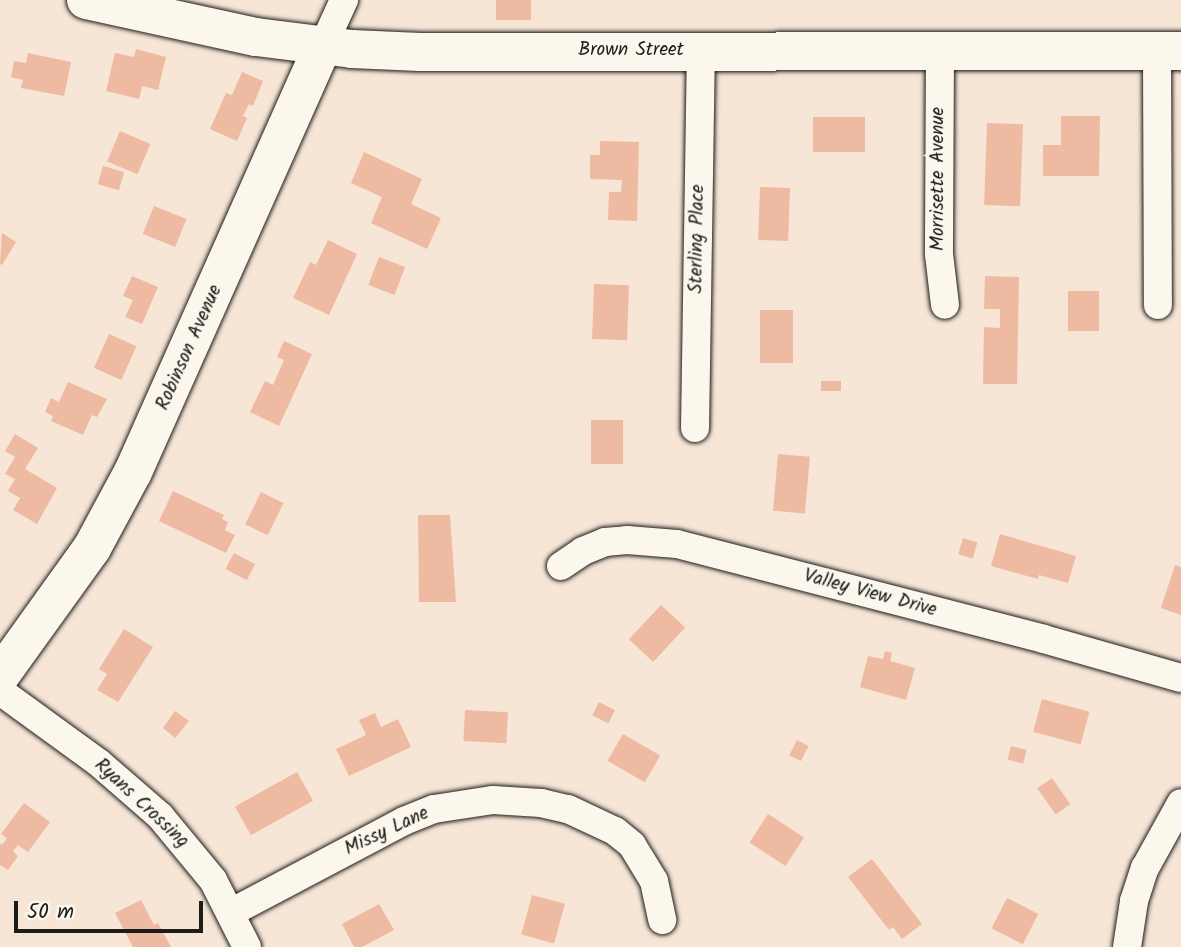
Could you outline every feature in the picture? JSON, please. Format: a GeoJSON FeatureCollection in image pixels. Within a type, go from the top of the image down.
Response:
{"type":"FeatureCollection","features":[{"type":"Feature","properties":{"kind":"street","name":"Brown Street"},"geometry":{"type":"LineString","coordinates":[[86,0],[256,37],[323,46],[420,52],[1169,51]]}},
{"type":"Feature","properties":{"kind":"street","name":"Robinson Avenue"},"geometry":{"type":"LineString","coordinates":[[0,676],[85,558],[134,472],[344,0]]}},
{"type":"Feature","properties":{"kind":"street","name":"Sterling Place"},"geometry":{"type":"LineString","coordinates":[[695,428],[701,51]]}},
{"type":"Feature","properties":{"kind":"street","name":"Morrisette Avenue"},"geometry":{"type":"LineString","coordinates":[[940,51],[939,254],[946,305]]}},
{"type":"Feature","properties":{"kind":"street"},"geometry":{"type":"LineString","coordinates":[[1158,306],[1169,51]]}},
{"type":"Feature","properties":{"kind":"street","name":"Valley View Drive"},"geometry":{"type":"LineString","coordinates":[[561,566],[583,551],[604,542],[627,540],[677,544],[1044,639],[1181,678]]}},
{"type":"Feature","properties":{"kind":"street","name":"Ryans Crossing"},"geometry":{"type":"LineString","coordinates":[[0,691],[99,763],[160,816],[213,880],[232,912],[247,947]]}},
{"type":"Feature","properties":{"kind":"street","name":"Missy Lane"},"geometry":{"type":"LineString","coordinates":[[232,912],[404,821],[434,809],[493,800],[541,803],[568,809],[615,831],[632,845],[654,881],[662,920]]}},
{"type":"Feature","properties":{"kind":"street"},"geometry":{"type":"LineString","coordinates":[[1127,947],[1134,901],[1145,868],[1181,803]]}},
{"type":"Feature","properties":{"kind":"building"},"geometry":{"type":"Polygon","coordinates":[[[496,0],[531,0],[531,20],[496,20],[496,0]]]}},
{"type":"Feature","properties":{"kind":"building"},"geometry":{"type":"Polygon","coordinates":[[[136,49],[166,57],[158,90],[142,86],[139,99],[106,91],[115,53],[134,57],[136,49]]]}},
{"type":"Feature","properties":{"kind":"building"},"geometry":{"type":"Polygon","coordinates":[[[28,53],[71,62],[64,96],[21,88],[23,80],[11,77],[14,61],[26,63],[28,53]]]}},
{"type":"Feature","properties":{"kind":"building"},"geometry":{"type":"Polygon","coordinates":[[[242,72],[263,81],[253,106],[249,104],[243,116],[247,118],[237,141],[210,129],[226,93],[232,95],[242,72]]]}},
{"type":"Feature","properties":{"kind":"building"},"geometry":{"type":"Polygon","coordinates":[[[1061,116],[1100,116],[1099,176],[1043,176],[1043,145],[1061,145],[1061,116]]]}},
{"type":"Feature","properties":{"kind":"building"},"geometry":{"type":"Polygon","coordinates":[[[813,117],[865,117],[865,152],[813,152],[813,117]]]}},
{"type":"Feature","properties":{"kind":"building"},"geometry":{"type":"Polygon","coordinates":[[[987,123],[1023,124],[1020,206],[984,205],[987,123]]]}},
{"type":"Feature","properties":{"kind":"building"},"geometry":{"type":"Polygon","coordinates":[[[120,131],[150,144],[137,174],[107,161],[120,131]]]}},
{"type":"Feature","properties":{"kind":"building"},"geometry":{"type":"Polygon","coordinates":[[[600,141],[639,142],[637,221],[608,220],[609,192],[621,192],[622,180],[590,179],[590,155],[600,155],[600,141]]]}},
{"type":"Feature","properties":{"kind":"building"},"geometry":{"type":"Polygon","coordinates":[[[364,152],[422,179],[411,204],[441,218],[427,249],[371,223],[382,197],[351,183],[364,152]]]}},
{"type":"Feature","properties":{"kind":"building"},"geometry":{"type":"Polygon","coordinates":[[[103,166],[124,172],[119,190],[98,184],[103,166]]]}},
{"type":"Feature","properties":{"kind":"building"},"geometry":{"type":"Polygon","coordinates":[[[760,187],[790,188],[788,241],[758,240],[760,187]]]}},
{"type":"Feature","properties":{"kind":"building"},"geometry":{"type":"Polygon","coordinates":[[[154,206],[186,219],[175,247],[143,234],[154,206]]]}},
{"type":"Feature","properties":{"kind":"building"},"geometry":{"type":"Polygon","coordinates":[[[2,233],[16,242],[2,265],[0,264],[2,233]]]}},
{"type":"Feature","properties":{"kind":"building"},"geometry":{"type":"Polygon","coordinates":[[[328,240],[357,254],[329,315],[293,298],[310,262],[316,265],[328,240]]]}},
{"type":"Feature","properties":{"kind":"building"},"geometry":{"type":"Polygon","coordinates":[[[379,257],[405,267],[394,295],[368,285],[379,257]]]}},
{"type":"Feature","properties":{"kind":"building"},"geometry":{"type":"Polygon","coordinates":[[[132,276],[158,287],[142,324],[125,317],[133,300],[123,296],[132,276]]]}},
{"type":"Feature","properties":{"kind":"building"},"geometry":{"type":"Polygon","coordinates":[[[985,276],[1019,277],[1017,384],[983,384],[984,327],[1000,328],[1000,309],[984,309],[985,276]]]}},
{"type":"Feature","properties":{"kind":"building"},"geometry":{"type":"Polygon","coordinates":[[[594,284],[629,285],[627,340],[592,339],[594,284]]]}},
{"type":"Feature","properties":{"kind":"building"},"geometry":{"type":"Polygon","coordinates":[[[1068,291],[1099,291],[1099,331],[1068,331],[1068,291]]]}},
{"type":"Feature","properties":{"kind":"building"},"geometry":{"type":"Polygon","coordinates":[[[760,310],[793,310],[793,363],[760,363],[760,310]]]}},
{"type":"Feature","properties":{"kind":"building"},"geometry":{"type":"Polygon","coordinates":[[[109,334],[136,346],[121,380],[94,368],[109,334]]]}},
{"type":"Feature","properties":{"kind":"building"},"geometry":{"type":"Polygon","coordinates":[[[284,341],[312,354],[279,426],[250,412],[265,381],[273,385],[284,360],[277,357],[284,341]]]}},
{"type":"Feature","properties":{"kind":"building"},"geometry":{"type":"Polygon","coordinates":[[[821,381],[841,381],[841,391],[821,391],[821,381]]]}},
{"type":"Feature","properties":{"kind":"building"},"geometry":{"type":"Polygon","coordinates":[[[68,382],[107,399],[97,417],[92,415],[83,435],[51,421],[53,416],[45,412],[51,398],[59,402],[68,382]]]}},
{"type":"Feature","properties":{"kind":"building"},"geometry":{"type":"Polygon","coordinates":[[[591,420],[623,420],[623,464],[591,464],[591,420]]]}},
{"type":"Feature","properties":{"kind":"building"},"geometry":{"type":"Polygon","coordinates":[[[15,434],[38,448],[25,469],[57,488],[37,524],[13,510],[20,498],[8,491],[15,479],[5,474],[15,457],[5,451],[15,434]]]}},
{"type":"Feature","properties":{"kind":"building"},"geometry":{"type":"Polygon","coordinates":[[[778,454],[810,457],[805,514],[773,511],[778,454]]]}},
{"type":"Feature","properties":{"kind":"building"},"geometry":{"type":"Polygon","coordinates":[[[173,491],[224,515],[222,519],[228,522],[225,530],[235,535],[226,553],[159,521],[173,491]]]}},
{"type":"Feature","properties":{"kind":"building"},"geometry":{"type":"Polygon","coordinates":[[[261,492],[283,503],[268,535],[245,524],[261,492]]]}},
{"type":"Feature","properties":{"kind":"building"},"geometry":{"type":"Polygon","coordinates":[[[418,515],[450,515],[456,602],[419,602],[418,515]]]}},
{"type":"Feature","properties":{"kind":"building"},"geometry":{"type":"Polygon","coordinates":[[[1000,534],[1076,556],[1068,583],[1039,575],[1038,579],[991,566],[1000,534]]]}},
{"type":"Feature","properties":{"kind":"building"},"geometry":{"type":"Polygon","coordinates":[[[963,538],[977,542],[973,558],[958,554],[963,538]]]}},
{"type":"Feature","properties":{"kind":"building"},"geometry":{"type":"Polygon","coordinates":[[[234,553],[255,564],[247,580],[226,569],[234,553]]]}},
{"type":"Feature","properties":{"kind":"building"},"geometry":{"type":"Polygon","coordinates":[[[1175,565],[1181,567],[1181,615],[1161,608],[1175,565]]]}},
{"type":"Feature","properties":{"kind":"building"},"geometry":{"type":"Polygon","coordinates":[[[661,605],[685,628],[653,662],[629,639],[661,605]]]}},
{"type":"Feature","properties":{"kind":"building"},"geometry":{"type":"Polygon","coordinates":[[[124,629],[153,647],[118,702],[97,690],[107,674],[99,669],[124,629]]]}},
{"type":"Feature","properties":{"kind":"building"},"geometry":{"type":"Polygon","coordinates":[[[885,651],[892,653],[890,661],[915,668],[906,700],[860,687],[868,656],[883,659],[885,651]]]}},
{"type":"Feature","properties":{"kind":"building"},"geometry":{"type":"Polygon","coordinates":[[[1042,699],[1089,712],[1081,745],[1033,732],[1042,699]]]}},
{"type":"Feature","properties":{"kind":"building"},"geometry":{"type":"Polygon","coordinates":[[[599,702],[615,710],[608,724],[592,715],[599,702]]]}},
{"type":"Feature","properties":{"kind":"building"},"geometry":{"type":"Polygon","coordinates":[[[465,710],[508,712],[506,743],[463,741],[465,710]]]}},
{"type":"Feature","properties":{"kind":"building"},"geometry":{"type":"Polygon","coordinates":[[[175,711],[189,721],[175,738],[163,728],[175,711]]]}},
{"type":"Feature","properties":{"kind":"building"},"geometry":{"type":"Polygon","coordinates":[[[375,713],[381,727],[398,719],[411,747],[349,776],[336,749],[366,735],[359,720],[375,713]]]}},
{"type":"Feature","properties":{"kind":"building"},"geometry":{"type":"Polygon","coordinates":[[[623,734],[660,756],[645,782],[608,761],[623,734]]]}},
{"type":"Feature","properties":{"kind":"building"},"geometry":{"type":"Polygon","coordinates":[[[797,740],[809,746],[801,761],[789,755],[797,740]]]}},
{"type":"Feature","properties":{"kind":"building"},"geometry":{"type":"Polygon","coordinates":[[[1011,746],[1027,750],[1023,763],[1008,760],[1011,746]]]}},
{"type":"Feature","properties":{"kind":"building"},"geometry":{"type":"Polygon","coordinates":[[[297,772],[313,801],[251,835],[235,806],[297,772]]]}},
{"type":"Feature","properties":{"kind":"building"},"geometry":{"type":"Polygon","coordinates":[[[1052,778],[1070,804],[1056,815],[1037,788],[1052,778]]]}},
{"type":"Feature","properties":{"kind":"building"},"geometry":{"type":"Polygon","coordinates":[[[24,803],[50,822],[28,852],[18,845],[13,851],[18,856],[8,870],[0,865],[0,843],[2,845],[7,838],[1,834],[24,803]]]}},
{"type":"Feature","properties":{"kind":"building"},"geometry":{"type":"Polygon","coordinates":[[[768,814],[804,837],[786,866],[749,843],[768,814]]]}},
{"type":"Feature","properties":{"kind":"building"},"geometry":{"type":"Polygon","coordinates":[[[872,859],[922,924],[902,939],[893,927],[889,930],[848,877],[872,859]]]}},
{"type":"Feature","properties":{"kind":"building"},"geometry":{"type":"Polygon","coordinates":[[[532,895],[565,904],[554,943],[521,935],[532,895]]]}},
{"type":"Feature","properties":{"kind":"building"},"geometry":{"type":"Polygon","coordinates":[[[1007,898],[1038,914],[1023,944],[992,928],[1007,898]]]}},
{"type":"Feature","properties":{"kind":"building"},"geometry":{"type":"Polygon","coordinates":[[[141,900],[154,925],[158,923],[171,947],[133,947],[115,913],[141,900]]]}},
{"type":"Feature","properties":{"kind":"building"},"geometry":{"type":"Polygon","coordinates":[[[379,904],[394,930],[362,947],[354,947],[342,924],[379,904]]]}}]}
